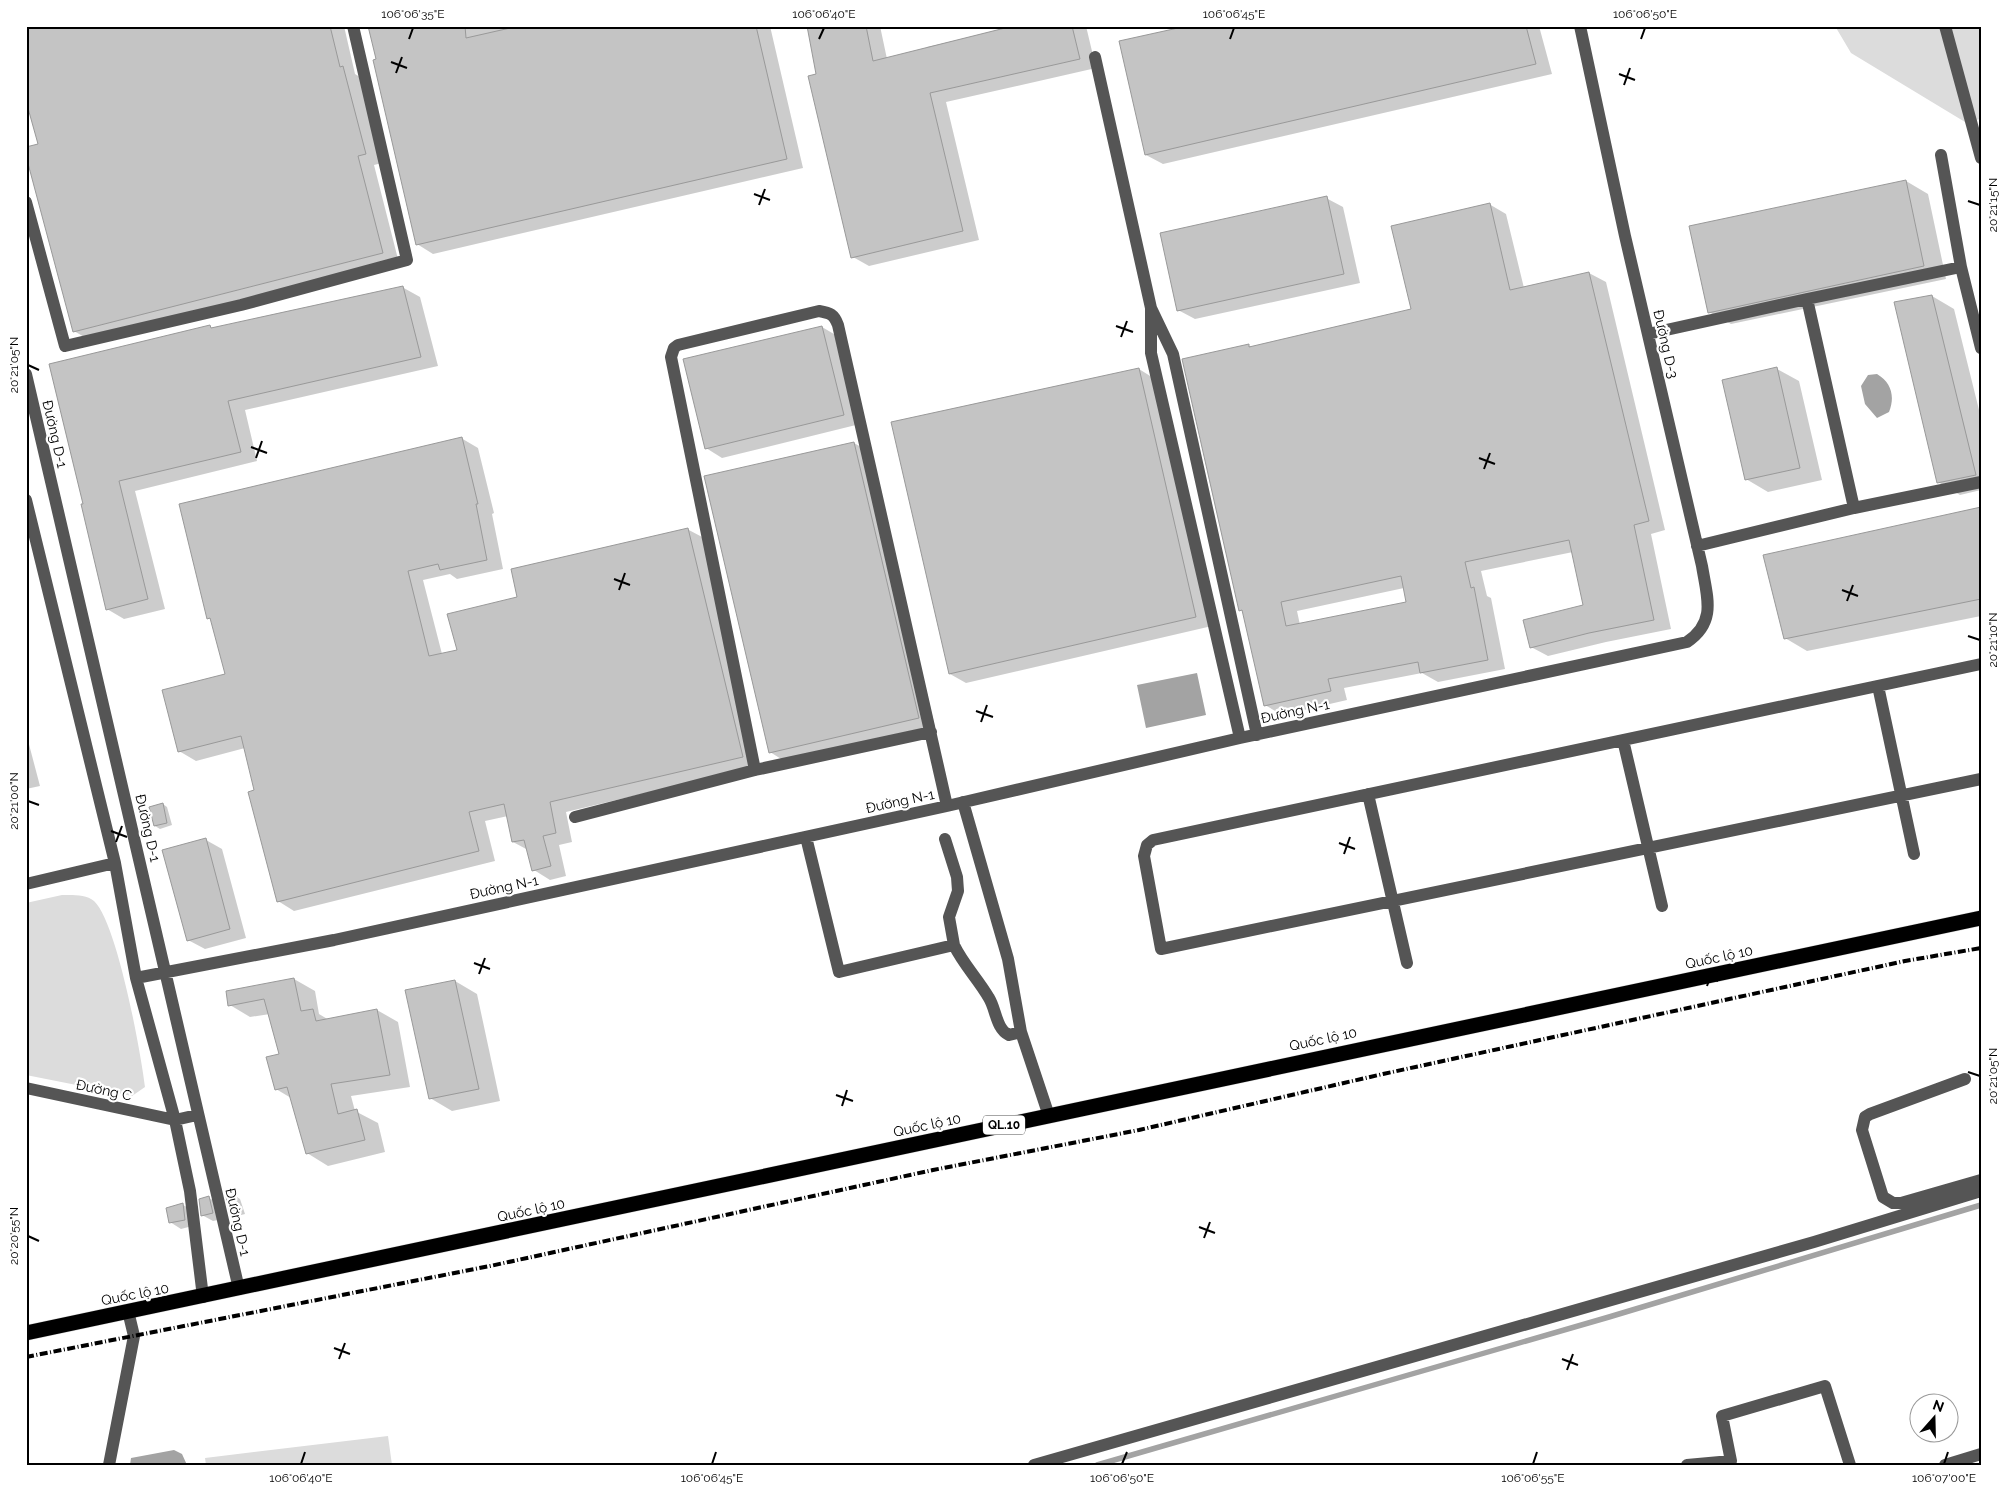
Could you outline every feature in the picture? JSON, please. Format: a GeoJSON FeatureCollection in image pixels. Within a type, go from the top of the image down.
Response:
{"type":"FeatureCollection","features":[{"type":"Feature","properties":{"kind":"highway","name":"Quốc lộ 10"},"geometry":{"type":"LineString","coordinates":[[26,1333],[203,1297],[1369,1046],[1981,918]]}},
{"type":"Feature","properties":{"kind":"street"},"geometry":{"type":"LineString","coordinates":[[26,202],[65,346],[242,305],[407,260],[353,26]]}},
{"type":"Feature","properties":{"kind":"street","name":"Đường D-3"},"geometry":{"type":"LineString","coordinates":[[1580,26],[1706,589],[1707,619],[1698,634],[1687,642],[1668,646]]}},
{"type":"Feature","properties":{"kind":"street"},"geometry":{"type":"LineString","coordinates":[[1945,26],[1981,158]]}},
{"type":"Feature","properties":{"kind":"street"},"geometry":{"type":"LineString","coordinates":[[1095,57],[1151,308],[1151,353],[1240,738]]}},
{"type":"Feature","properties":{"kind":"street"},"geometry":{"type":"LineString","coordinates":[[1941,155],[1961,267],[1981,348]]}},
{"type":"Feature","properties":{"kind":"street"},"geometry":{"type":"LineString","coordinates":[[1648,334],[1961,267]]}},
{"type":"Feature","properties":{"kind":"street"},"geometry":{"type":"LineString","coordinates":[[1807,299],[1854,508]]}},
{"type":"Feature","properties":{"kind":"street"},"geometry":{"type":"LineString","coordinates":[[1151,308],[1173,354],[1257,734]]}},
{"type":"Feature","properties":{"kind":"street"},"geometry":{"type":"LineString","coordinates":[[754,770],[671,358],[674,348],[678,345],[819,311],[830,313],[835,317],[838,325],[947,806]]}},
{"type":"Feature","properties":{"kind":"street","name":"Đường D-1"},"geometry":{"type":"LineString","coordinates":[[26,374],[239,1289]]}},
{"type":"Feature","properties":{"kind":"street"},"geometry":{"type":"LineString","coordinates":[[1697,546],[1854,508],[1981,482]]}},
{"type":"Feature","properties":{"kind":"street"},"geometry":{"type":"LineString","coordinates":[[26,500],[31,540],[115,863],[136,978],[175,1120],[190,1191],[203,1297]]}},
{"type":"Feature","properties":{"kind":"street","name":"Đường N-1"},"geometry":{"type":"LineString","coordinates":[[136,978],[334,940],[947,806],[1257,734],[1668,646]]}},
{"type":"Feature","properties":{"kind":"street"},"geometry":{"type":"LineString","coordinates":[[1981,664],[1149,842],[1144,850],[1144,856],[1161,949],[1981,779]]}},
{"type":"Feature","properties":{"kind":"street"},"geometry":{"type":"LineString","coordinates":[[1878,686],[1914,854]]}},
{"type":"Feature","properties":{"kind":"street"},"geometry":{"type":"LineString","coordinates":[[576,817],[754,770],[931,732]]}},
{"type":"Feature","properties":{"kind":"street"},"geometry":{"type":"LineString","coordinates":[[1622,740],[1662,906]]}},
{"type":"Feature","properties":{"kind":"street"},"geometry":{"type":"LineString","coordinates":[[1368,794],[1407,963]]}},
{"type":"Feature","properties":{"kind":"street"},"geometry":{"type":"LineString","coordinates":[[963,802],[1008,959],[1021,1032],[1049,1116]]}},
{"type":"Feature","properties":{"kind":"street"},"geometry":{"type":"LineString","coordinates":[[806,837],[839,972],[954,945]]}},
{"type":"Feature","properties":{"kind":"street"},"geometry":{"type":"LineString","coordinates":[[946,839],[957,877],[958,891],[949,916],[954,945],[963,964],[989,998],[1002,1031],[1009,1035],[1021,1032]]}},
{"type":"Feature","properties":{"kind":"street"},"geometry":{"type":"LineString","coordinates":[[26,884],[115,863]]}},
{"type":"Feature","properties":{"kind":"street"},"geometry":{"type":"LineString","coordinates":[[1965,1079],[1870,1114],[1865,1117],[1862,1130],[1883,1197],[1887,1201],[1901,1202],[1981,1180]]}},
{"type":"Feature","properties":{"kind":"street","name":"Đường C"},"geometry":{"type":"LineString","coordinates":[[26,1088],[175,1120]]}},
{"type":"Feature","properties":{"kind":"street"},"geometry":{"type":"LineString","coordinates":[[175,1120],[197,1115]]}},
{"type":"Feature","properties":{"kind":"street"},"geometry":{"type":"LineString","coordinates":[[1034,1465],[1760,1258],[1981,1191]]}},
{"type":"Feature","properties":{"kind":"street"},"geometry":{"type":"LineString","coordinates":[[109,1465],[134,1336],[128,1311]]}},
{"type":"Feature","properties":{"kind":"street"},"geometry":{"type":"LineString","coordinates":[[1686,1465],[1732,1463],[1722,1416],[1825,1386],[1850,1465]]}},
{"type":"Feature","properties":{"kind":"street"},"geometry":{"type":"LineString","coordinates":[[1945,1465],[1981,1454]]}},
{"type":"Feature","properties":{"kind":"shaded area"},"geometry":{"type":"Polygon","coordinates":[[[1835,26],[1981,26],[1981,119],[1965,122],[1851,53],[1835,26]]]}},
{"type":"Feature","properties":{"kind":"shaded area"},"geometry":{"type":"Polygon","coordinates":[[[1877,374],[1889,386],[1892,401],[1889,412],[1877,418],[1865,404],[1861,386],[1868,375],[1877,374]]]}},
{"type":"Feature","properties":{"kind":"shaded area"},"geometry":{"type":"Polygon","coordinates":[[[1197,673],[1206,715],[1146,728],[1137,685],[1197,673]]]}},
{"type":"Feature","properties":{"kind":"shaded area"},"geometry":{"type":"Polygon","coordinates":[[[62,895],[83,896],[94,901],[103,914],[111,934],[127,989],[145,1087],[132,1096],[26,1075],[26,903],[62,895]]]}},
{"type":"Feature","properties":{"kind":"shaded area"},"geometry":{"type":"Polygon","coordinates":[[[388,1436],[392,1465],[206,1465],[205,1458],[388,1436]]]}},
{"type":"Feature","properties":{"kind":"shaded area"},"geometry":{"type":"Polygon","coordinates":[[[174,1450],[182,1454],[187,1465],[130,1465],[131,1458],[174,1450]]]}},
{"type":"Feature","properties":{"kind":"building"},"geometry":{"type":"Polygon","coordinates":[[[26,26],[330,26],[340,67],[343,66],[366,154],[358,156],[383,253],[73,332],[26,156],[26,147],[38,144],[26,101],[26,26]]]}},
{"type":"Feature","properties":{"kind":"building"},"geometry":{"type":"Polygon","coordinates":[[[368,26],[465,26],[466,38],[519,26],[756,26],[787,159],[416,245],[373,60],[376,59],[368,26]]]}},
{"type":"Feature","properties":{"kind":"building"},"geometry":{"type":"Polygon","coordinates":[[[807,26],[866,26],[873,61],[1013,26],[1072,26],[1080,59],[930,93],[963,231],[851,258],[808,76],[816,74],[807,26]]]}},
{"type":"Feature","properties":{"kind":"building"},"geometry":{"type":"Polygon","coordinates":[[[1187,26],[1526,26],[1536,64],[1145,155],[1119,41],[1187,26]]]}},
{"type":"Feature","properties":{"kind":"building"},"geometry":{"type":"Polygon","coordinates":[[[1906,180],[1924,266],[1708,313],[1689,226],[1906,180]]]}},
{"type":"Feature","properties":{"kind":"building"},"geometry":{"type":"Polygon","coordinates":[[[1327,196],[1344,274],[1177,311],[1160,233],[1327,196]]]}},
{"type":"Feature","properties":{"kind":"building"},"geometry":{"type":"Polygon","coordinates":[[[1490,203],[1510,290],[1589,272],[1649,521],[1634,525],[1654,620],[1589,633],[1530,648],[1523,620],[1583,605],[1569,540],[1465,562],[1471,588],[1474,587],[1488,660],[1420,673],[1418,662],[1328,679],[1331,691],[1264,706],[1242,610],[1239,611],[1182,359],[1249,344],[1249,347],[1411,309],[1391,226],[1490,203]],[[1401,576],[1281,602],[1286,626],[1406,602],[1401,576]]]}},
{"type":"Feature","properties":{"kind":"building"},"geometry":{"type":"Polygon","coordinates":[[[403,286],[421,357],[228,401],[241,452],[119,481],[148,599],[106,610],[81,504],[83,504],[49,364],[210,325],[211,328],[403,286]]]}},
{"type":"Feature","properties":{"kind":"building"},"geometry":{"type":"Polygon","coordinates":[[[1932,295],[1976,475],[1937,483],[1894,302],[1932,295]]]}},
{"type":"Feature","properties":{"kind":"building"},"geometry":{"type":"Polygon","coordinates":[[[822,326],[844,415],[705,449],[683,359],[822,326]]]}},
{"type":"Feature","properties":{"kind":"building"},"geometry":{"type":"Polygon","coordinates":[[[1777,367],[1800,468],[1745,480],[1722,380],[1777,367]]]}},
{"type":"Feature","properties":{"kind":"building"},"geometry":{"type":"Polygon","coordinates":[[[1139,368],[1196,617],[949,674],[891,422],[1139,368]]]}},
{"type":"Feature","properties":{"kind":"building"},"geometry":{"type":"Polygon","coordinates":[[[462,437],[478,504],[476,504],[487,560],[440,570],[438,564],[408,571],[429,656],[457,650],[447,614],[517,597],[511,569],[688,528],[743,757],[550,802],[556,833],[543,836],[551,866],[532,871],[524,840],[512,842],[504,804],[469,812],[479,851],[277,902],[248,792],[254,790],[241,736],[178,752],[162,690],[225,674],[210,618],[207,619],[179,504],[462,437]]]}},
{"type":"Feature","properties":{"kind":"building"},"geometry":{"type":"Polygon","coordinates":[[[854,442],[919,718],[769,753],[704,476],[854,442]]]}},
{"type":"Feature","properties":{"kind":"building"},"geometry":{"type":"Polygon","coordinates":[[[1981,507],[1981,599],[1784,639],[1763,555],[1981,507]]]}},
{"type":"Feature","properties":{"kind":"building"},"geometry":{"type":"Polygon","coordinates":[[[163,803],[167,823],[154,826],[149,807],[163,803]]]}},
{"type":"Feature","properties":{"kind":"building"},"geometry":{"type":"Polygon","coordinates":[[[206,838],[230,929],[187,941],[162,850],[206,838]]]}},
{"type":"Feature","properties":{"kind":"building"},"geometry":{"type":"Polygon","coordinates":[[[294,978],[301,1011],[313,1009],[316,1021],[377,1009],[390,1075],[331,1084],[338,1114],[357,1109],[365,1140],[306,1154],[287,1087],[275,1090],[266,1057],[279,1054],[264,999],[228,1006],[226,991],[294,978]]]}},
{"type":"Feature","properties":{"kind":"building"},"geometry":{"type":"Polygon","coordinates":[[[455,980],[479,1089],[429,1099],[405,990],[455,980]]]}},
{"type":"Feature","properties":{"kind":"building"},"geometry":{"type":"Polygon","coordinates":[[[229,1191],[235,1209],[229,1210],[225,1192],[229,1191]]]}},
{"type":"Feature","properties":{"kind":"building"},"geometry":{"type":"Polygon","coordinates":[[[209,1196],[213,1213],[201,1216],[199,1199],[209,1196]]]}},
{"type":"Feature","properties":{"kind":"building"},"geometry":{"type":"Polygon","coordinates":[[[183,1203],[185,1220],[169,1223],[166,1208],[183,1203]]]}},
{"type":"Feature","properties":{"kind":"waterway"},"geometry":{"type":"LineString","coordinates":[[1097,1465],[1609,1317],[1981,1205]]}},
{"type":"Feature","properties":{"kind":"railway"},"geometry":{"type":"LineString","coordinates":[[26,1357],[490,1266],[933,1170],[1139,1130],[1383,1074],[1905,961],[1981,948]]}}]}
